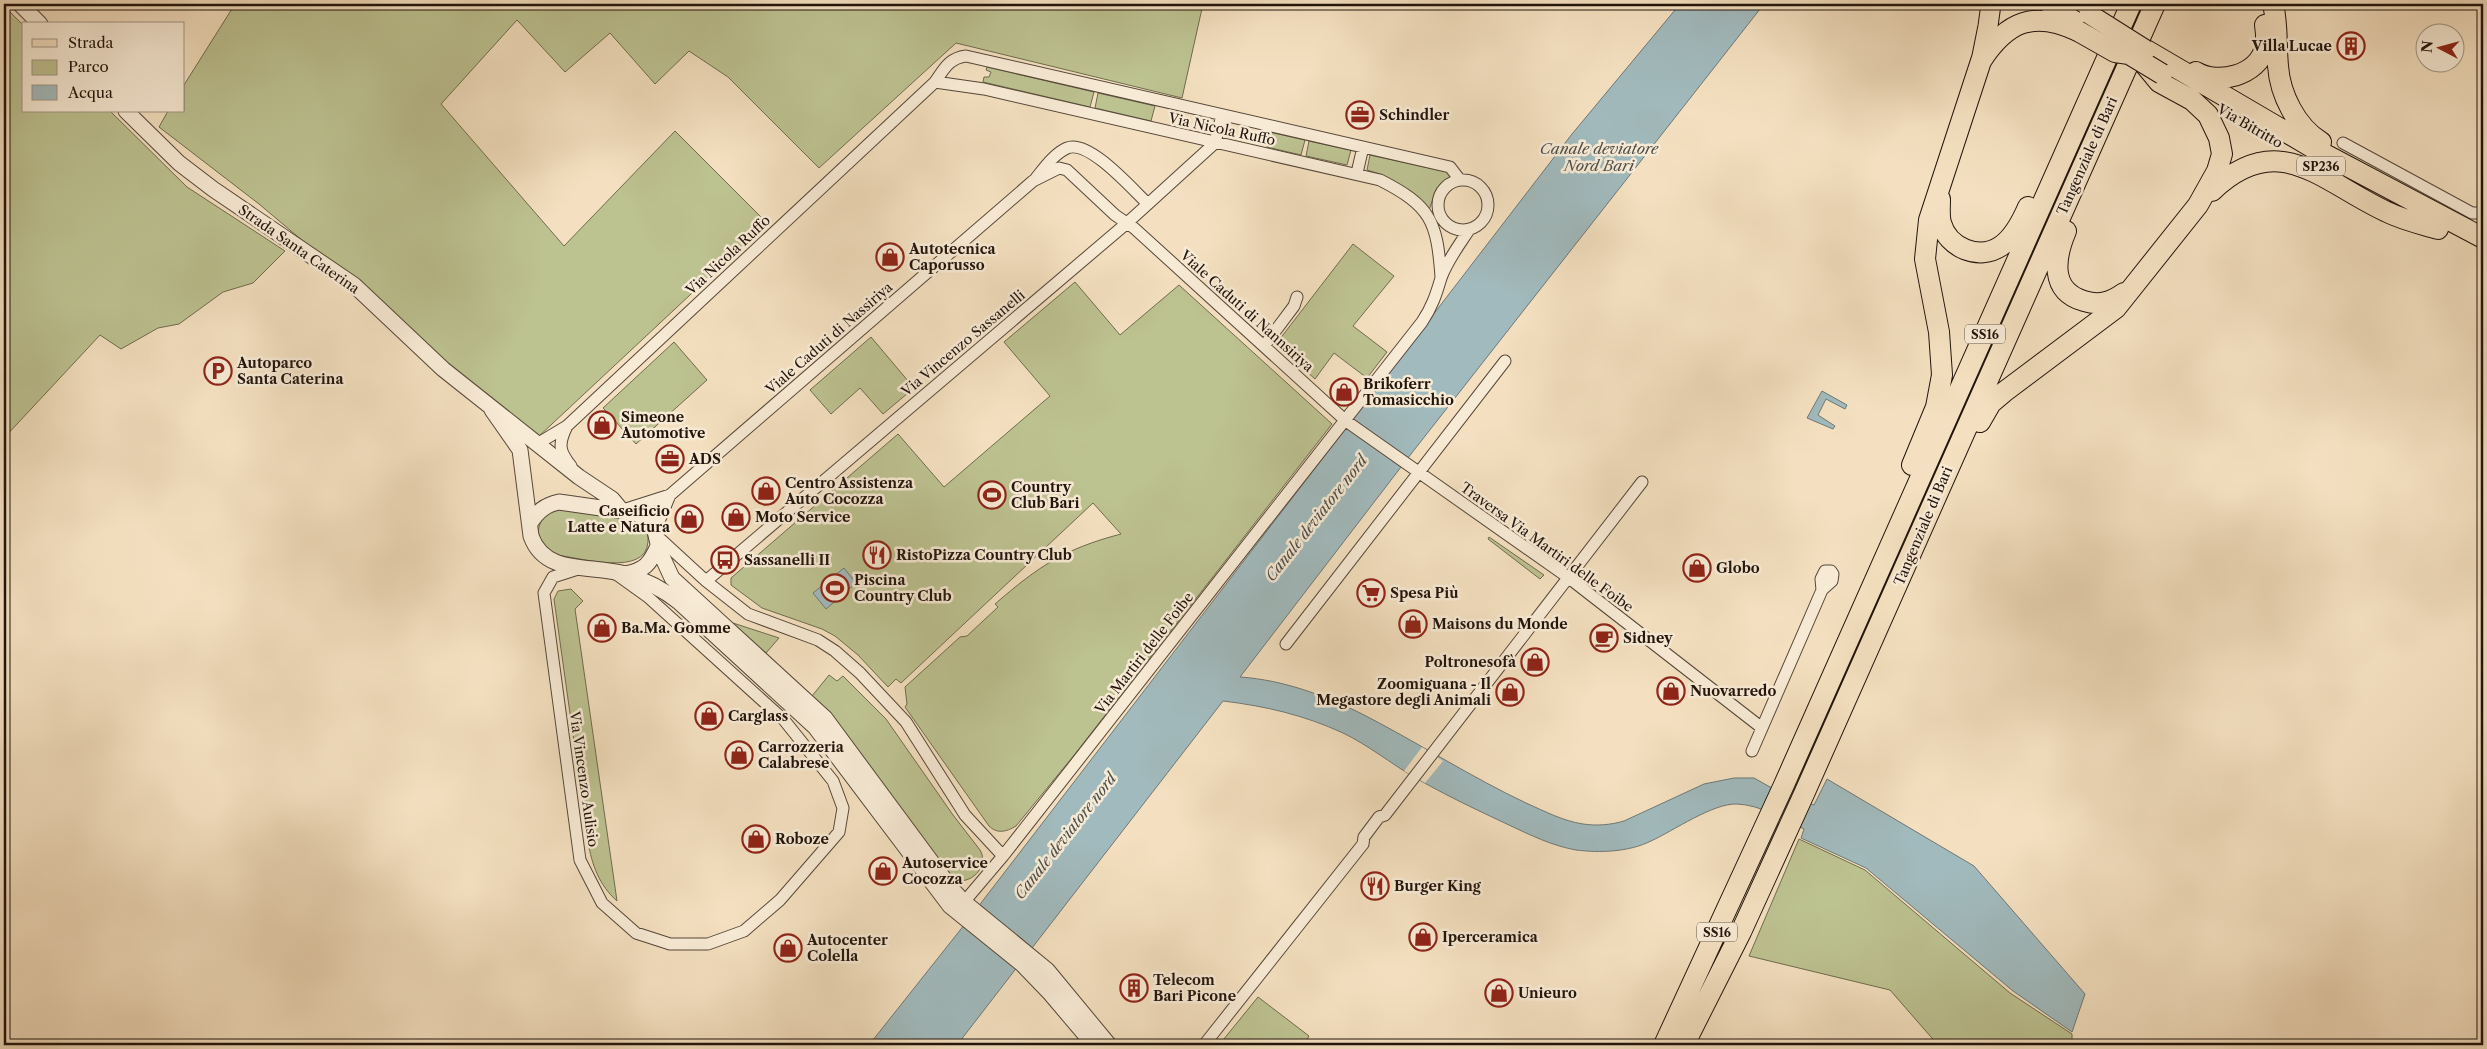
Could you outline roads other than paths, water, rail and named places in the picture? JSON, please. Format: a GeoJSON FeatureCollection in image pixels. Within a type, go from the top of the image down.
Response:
{"type":"FeatureCollection","features":[{"type":"Feature","properties":{"kind":"highway","name":"Tangenziale di Bari"},"geometry":{"type":"LineString","coordinates":[[1684,1045],[1789,828],[2103,120],[2139,51],[2155,4]]}},
{"type":"Feature","properties":{"kind":"highway"},"geometry":{"type":"LineString","coordinates":[[2139,51],[2157,25],[2167,4]]}},
{"type":"Feature","properties":{"kind":"highway"},"geometry":{"type":"LineString","coordinates":[[1865,604],[1876,551],[1936,407],[1942,375],[1941,352],[1925,259],[1931,209],[1941,187],[1981,61],[1993,42],[2006,30],[2022,22],[2042,19],[2083,24],[2115,52],[2139,51],[2171,57],[2202,76],[2215,79],[2241,74],[2254,63],[2264,50],[2264,16],[2260,4]]}},
{"type":"Feature","properties":{"kind":"highway"},"geometry":{"type":"LineString","coordinates":[[2273,4],[2278,31],[2279,78],[2291,110],[2302,126],[2317,139],[2404,188],[2425,208]]}},
{"type":"Feature","properties":{"kind":"highway","name":"Tangenziale di Bari"},"geometry":{"type":"LineString","coordinates":[[1664,1045],[1865,604],[2128,7]]}},
{"type":"Feature","properties":{"kind":"highway"},"geometry":{"type":"LineString","coordinates":[[2139,51],[2159,82],[2192,100],[2208,115],[2219,138],[2222,154],[2217,171],[2198,205]]}},
{"type":"Feature","properties":{"kind":"highway","name":"Via Bitritto"},"geometry":{"type":"LineString","coordinates":[[2139,51],[2262,133],[2444,225],[2483,238]]}},
{"type":"Feature","properties":{"kind":"highway"},"geometry":{"type":"LineString","coordinates":[[1941,187],[1941,223],[1948,237],[1959,247],[1972,252],[1986,252],[2001,246],[2022,221],[2082,85],[2104,64]]}},
{"type":"Feature","properties":{"kind":"highway","name":"Via Bitritto"},"geometry":{"type":"LineString","coordinates":[[2165,69],[2425,208],[2444,225],[2483,252]]}},
{"type":"Feature","properties":{"kind":"highway"},"geometry":{"type":"LineString","coordinates":[[2103,120],[2099,156],[2060,244],[2058,276],[2067,294],[2088,302],[2112,301],[2132,288]]}},
{"type":"Feature","properties":{"kind":"highway"},"geometry":{"type":"LineString","coordinates":[[1938,490],[1965,456],[1981,419],[1991,403],[2116,308],[2198,205],[2230,174],[2258,162],[2277,161],[2312,171],[2388,213],[2483,231]]}},
{"type":"Feature","properties":{"kind":"main road"},"geometry":{"type":"LineString","coordinates":[[2048,4],[2083,24]]}},
{"type":"Feature","properties":{"kind":"main road"},"geometry":{"type":"LineString","coordinates":[[2072,4],[2083,24]]}},
{"type":"Feature","properties":{"kind":"main road"},"geometry":{"type":"LineString","coordinates":[[1981,61],[1991,5]]}},
{"type":"Feature","properties":{"kind":"street"},"geometry":{"type":"LineString","coordinates":[[20,4],[38,22]]}},
{"type":"Feature","properties":{"kind":"street","name":"Via Nicola Ruffo"},"geometry":{"type":"LineString","coordinates":[[537,444],[566,426],[935,82],[948,63],[957,57],[966,56],[1450,167],[1460,180]]}},
{"type":"Feature","properties":{"kind":"street","name":"Via Nicola Ruffo"},"geometry":{"type":"LineString","coordinates":[[935,82],[984,89],[1215,144],[1357,173],[1380,180],[1410,195],[1426,214],[1435,230],[1442,278]]}},
{"type":"Feature","properties":{"kind":"street","name":"Strada Santa Caterina"},"geometry":{"type":"LineString","coordinates":[[127,112],[179,163],[213,189],[354,285],[443,369],[492,410],[579,477],[612,499],[622,511]]}},
{"type":"Feature","properties":{"kind":"street"},"geometry":{"type":"LineString","coordinates":[[1215,144],[1222,114]]}},
{"type":"Feature","properties":{"kind":"street"},"geometry":{"type":"LineString","coordinates":[[2343,142],[2472,213],[2483,212]]}},
{"type":"Feature","properties":{"kind":"street","name":"Via Vincenzo Sassanelli"},"geometry":{"type":"LineString","coordinates":[[706,581],[1127,223],[1215,144]]}},
{"type":"Feature","properties":{"kind":"street"},"geometry":{"type":"LineString","coordinates":[[1357,173],[1363,147]]}},
{"type":"Feature","properties":{"kind":"street"},"geometry":{"type":"LineString","coordinates":[[1033,181],[1052,159],[1060,153],[1068,148],[1084,148],[1100,159],[1148,204]]}},
{"type":"Feature","properties":{"kind":"street","name":"Viale Caduti di Nassiriya"},"geometry":{"type":"LineString","coordinates":[[670,495],[1033,181],[1059,168],[1067,170],[1115,215],[1127,223]]}},
{"type":"Feature","properties":{"kind":"street"},"geometry":{"type":"LineString","coordinates":[[1426,214],[1440,217],[1453,228],[1470,230],[1483,221],[1487,213],[1487,197],[1476,184],[1460,180],[1446,187],[1440,193],[1438,201],[1440,217],[1435,230]]}},
{"type":"Feature","properties":{"kind":"street","name":"Viale Caduti di Nannsiriya"},"geometry":{"type":"LineString","coordinates":[[1127,223],[1346,422]]}},
{"type":"Feature","properties":{"kind":"street","name":"Via Martiri delle Foibe"},"geometry":{"type":"LineString","coordinates":[[966,909],[1003,856],[1346,422],[1422,322],[1433,305],[1442,278],[1455,251],[1470,230]]}},
{"type":"Feature","properties":{"kind":"street"},"geometry":{"type":"LineString","coordinates":[[1264,346],[1294,306],[1297,296]]}},
{"type":"Feature","properties":{"kind":"street"},"geometry":{"type":"LineString","coordinates":[[1286,644],[1414,469],[1505,361]]}},
{"type":"Feature","properties":{"kind":"street","name":"Strada Santa Caterina"},"geometry":{"type":"LineString","coordinates":[[492,410],[520,450],[530,523],[536,548],[546,558],[557,564],[618,573],[661,588],[679,602],[815,727],[950,906],[966,909]]}},
{"type":"Feature","properties":{"kind":"street"},"geometry":{"type":"LineString","coordinates":[[1346,422],[1414,469]]}},
{"type":"Feature","properties":{"kind":"street"},"geometry":{"type":"LineString","coordinates":[[566,426],[561,437],[560,450],[579,477]]}},
{"type":"Feature","properties":{"kind":"street","name":"Traversa Via Martiri delle Foibe"},"geometry":{"type":"LineString","coordinates":[[1414,469],[1569,578],[1762,728]]}},
{"type":"Feature","properties":{"kind":"street"},"geometry":{"type":"LineString","coordinates":[[1204,1045],[1354,856],[1379,817],[1385,815],[1642,482]]}},
{"type":"Feature","properties":{"kind":"street"},"geometry":{"type":"LineString","coordinates":[[622,511],[670,495]]}},
{"type":"Feature","properties":{"kind":"street"},"geometry":{"type":"LineString","coordinates":[[656,538],[670,495]]}},
{"type":"Feature","properties":{"kind":"street","name":"Strada Santa Caterina"},"geometry":{"type":"LineString","coordinates":[[530,523],[537,513],[548,505],[559,502],[636,513],[648,520],[672,578],[825,718],[966,909],[1027,960],[1047,970],[1109,1045]]}},
{"type":"Feature","properties":{"kind":"street","name":"Strada Santa Caterina"},"geometry":{"type":"LineString","coordinates":[[656,538],[748,614],[818,640],[835,651],[860,673],[906,722],[965,816],[1003,856]]}},
{"type":"Feature","properties":{"kind":"street","name":"Strada Santa Caterina"},"geometry":{"type":"LineString","coordinates":[[618,573],[640,572],[651,562],[656,538]]}},
{"type":"Feature","properties":{"kind":"street","name":"Via Vincenzo Aulisio"},"geometry":{"type":"LineString","coordinates":[[585,568],[552,577],[544,592],[580,860],[602,903],[636,933],[670,944],[708,944],[744,931],[780,900],[839,832],[843,808],[833,781],[784,720],[648,597],[618,573]]}},
{"type":"Feature","properties":{"kind":"street"},"geometry":{"type":"LineString","coordinates":[[1752,751],[1822,590]]}},
{"type":"Feature","properties":{"kind":"street","name":"Strada Santa Caterina"},"geometry":{"type":"LineString","coordinates":[[1027,960],[1049,992],[1094,1045]]}},
{"type":"Feature","properties":{"kind":"water","name":"Canale deviatore Nord Bari"},"geometry":{"type":"Polygon","coordinates":[[[1680,4],[1764,4],[1411,454],[1240,677],[1289,685],[1336,702],[1366,716],[1526,803],[1568,821],[1583,824],[1604,825],[1624,821],[1704,784],[1734,778],[1754,778],[1770,787],[1814,805],[1827,779],[1974,866],[2085,994],[2072,1032],[2013,991],[1866,868],[1801,838],[1804,829],[1763,810],[1746,805],[1727,805],[1693,818],[1642,845],[1604,851],[1576,850],[1542,840],[1437,790],[1343,733],[1314,721],[1284,712],[1223,701],[957,1045],[869,1045],[961,929],[1572,134],[1680,4]]]}},
{"type":"Feature","properties":{"kind":"water"},"geometry":{"type":"Polygon","coordinates":[[[1822,391],[1847,405],[1845,409],[1826,399],[1818,415],[1835,426],[1833,429],[1807,418],[1822,391]]]}},
{"type":"Feature","properties":{"kind":"water","name":"Piscina Country Club"},"geometry":{"type":"Polygon","coordinates":[[[844,568],[856,583],[826,609],[813,593],[844,568]]]}},
{"type":"Feature","properties":{"kind":"place","name":"Villa Lucae"},"geometry":{"type":"Point","coordinates":[2351,46]}},
{"type":"Feature","properties":{"kind":"place","name":"Schindler"},"geometry":{"type":"Point","coordinates":[1360,115]}},
{"type":"Feature","properties":{"kind":"place","name":"Autotecnica Caporusso"},"geometry":{"type":"Point","coordinates":[890,257]}},
{"type":"Feature","properties":{"kind":"place","name":"Autoparco Santa Caterina"},"geometry":{"type":"Point","coordinates":[218,371]}},
{"type":"Feature","properties":{"kind":"place","name":"Brikoferr Tomasicchio"},"geometry":{"type":"Point","coordinates":[1344,392]}},
{"type":"Feature","properties":{"kind":"place","name":"Simeone Automotive"},"geometry":{"type":"Point","coordinates":[602,425]}},
{"type":"Feature","properties":{"kind":"place","name":"ADS"},"geometry":{"type":"Point","coordinates":[670,459]}},
{"type":"Feature","properties":{"kind":"place","name":"Centro Assistenza Auto Cocozza"},"geometry":{"type":"Point","coordinates":[766,491]}},
{"type":"Feature","properties":{"kind":"place","name":"Country Club Bari"},"geometry":{"type":"Point","coordinates":[992,495]}},
{"type":"Feature","properties":{"kind":"place","name":"Moto Service"},"geometry":{"type":"Point","coordinates":[736,517]}},
{"type":"Feature","properties":{"kind":"place","name":"Caseificio Latte e Natura"},"geometry":{"type":"Point","coordinates":[689,519]}},
{"type":"Feature","properties":{"kind":"place","name":"RistoPizza Country Club"},"geometry":{"type":"Point","coordinates":[877,555]}},
{"type":"Feature","properties":{"kind":"place","name":"Sassanelli II"},"geometry":{"type":"Point","coordinates":[725,560]}},
{"type":"Feature","properties":{"kind":"place","name":"Globo"},"geometry":{"type":"Point","coordinates":[1697,568]}},
{"type":"Feature","properties":{"kind":"place","name":"Piscina Country Club"},"geometry":{"type":"Point","coordinates":[835,588]}},
{"type":"Feature","properties":{"kind":"place","name":"Spesa Più"},"geometry":{"type":"Point","coordinates":[1371,593]}},
{"type":"Feature","properties":{"kind":"place","name":"Maisons du Monde"},"geometry":{"type":"Point","coordinates":[1413,624]}},
{"type":"Feature","properties":{"kind":"place","name":"Ba.Ma. Gomme"},"geometry":{"type":"Point","coordinates":[602,628]}},
{"type":"Feature","properties":{"kind":"place","name":"Sidney"},"geometry":{"type":"Point","coordinates":[1604,638]}},
{"type":"Feature","properties":{"kind":"place","name":"Poltronesofà"},"geometry":{"type":"Point","coordinates":[1535,662]}},
{"type":"Feature","properties":{"kind":"place","name":"Nuovarredo"},"geometry":{"type":"Point","coordinates":[1671,691]}},
{"type":"Feature","properties":{"kind":"place","name":"Zoomiguana - Il Megastore degli Animali"},"geometry":{"type":"Point","coordinates":[1510,692]}},
{"type":"Feature","properties":{"kind":"place","name":"Carglass"},"geometry":{"type":"Point","coordinates":[709,716]}},
{"type":"Feature","properties":{"kind":"place","name":"Carrozzeria Calabrese"},"geometry":{"type":"Point","coordinates":[739,755]}},
{"type":"Feature","properties":{"kind":"place","name":"Roboze"},"geometry":{"type":"Point","coordinates":[756,839]}},
{"type":"Feature","properties":{"kind":"place","name":"Autoservice Cocozza"},"geometry":{"type":"Point","coordinates":[883,871]}},
{"type":"Feature","properties":{"kind":"place","name":"Burger King"},"geometry":{"type":"Point","coordinates":[1375,886]}},
{"type":"Feature","properties":{"kind":"place","name":"Iperceramica"},"geometry":{"type":"Point","coordinates":[1423,937]}},
{"type":"Feature","properties":{"kind":"place","name":"Autocenter Colella"},"geometry":{"type":"Point","coordinates":[788,948]}},
{"type":"Feature","properties":{"kind":"place","name":"Telecom Bari Picone"},"geometry":{"type":"Point","coordinates":[1134,988]}},
{"type":"Feature","properties":{"kind":"place","name":"Unieuro"},"geometry":{"type":"Point","coordinates":[1499,993]}},
{"type":"Feature","properties":{"kind":"water label","name":"Canale deviatore nord"},"geometry":{"type":"Point","coordinates":[1316,518]}},
{"type":"Feature","properties":{"kind":"water label","name":"Canale deviatore nord"},"geometry":{"type":"Point","coordinates":[1065,836]}}]}
